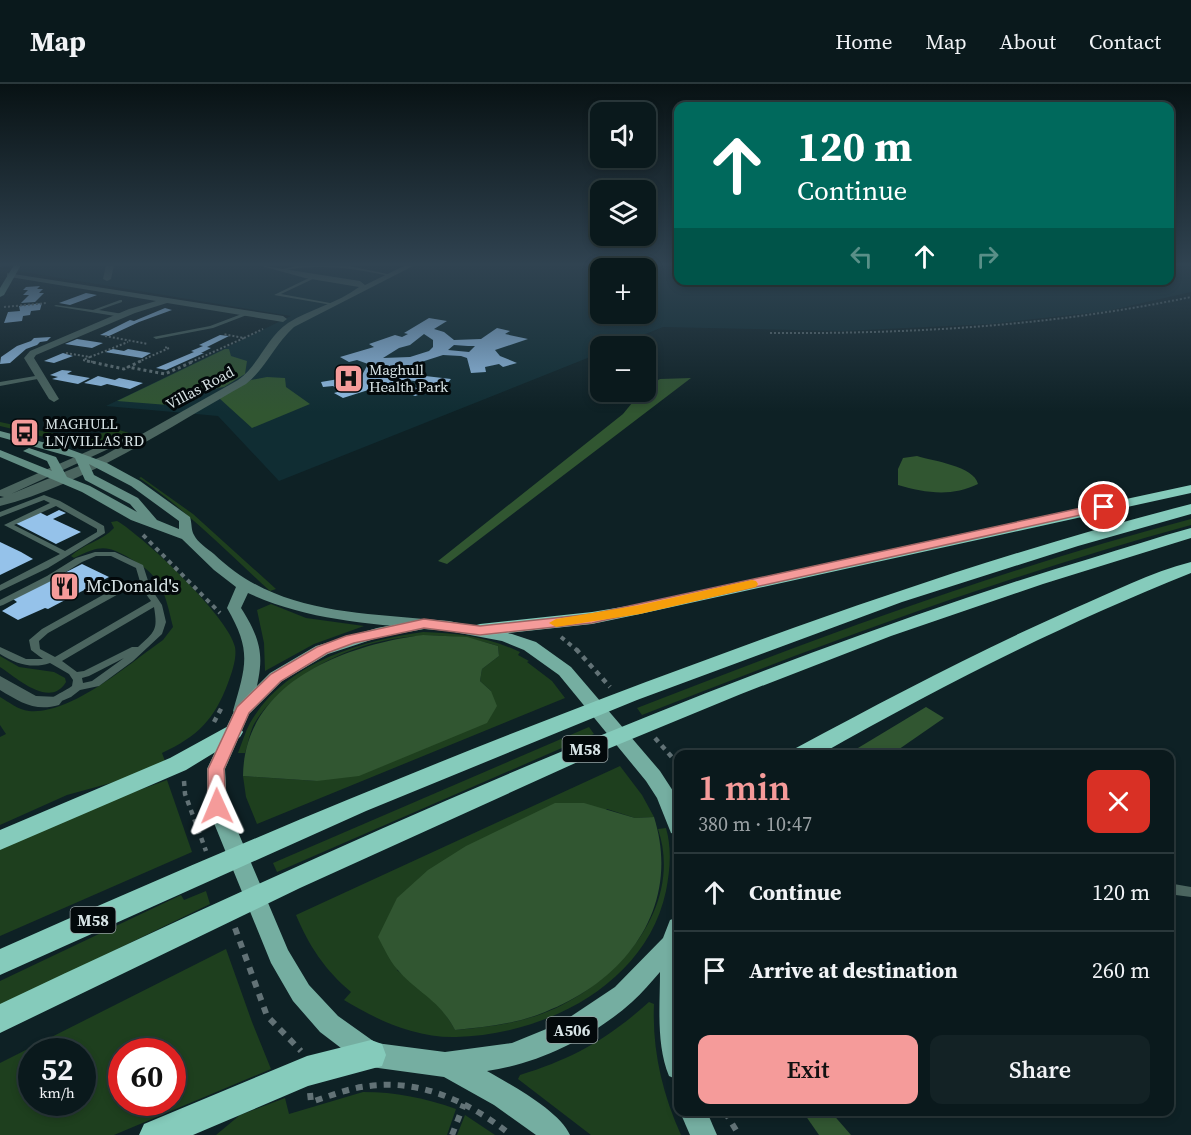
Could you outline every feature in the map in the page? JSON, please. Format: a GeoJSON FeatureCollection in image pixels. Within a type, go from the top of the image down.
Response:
{"type":"FeatureCollection","features":[{"type":"Feature","properties":{"kind":"highway"},"geometry":{"type":"LineString","coordinates":[[480,630],[592,618],[640,609],[1191,489]]}},
{"type":"Feature","properties":{"kind":"highway","name":"M58"},"geometry":{"type":"LineString","coordinates":[[0,962],[185,877],[575,715],[861,609],[1015,560],[1191,509]]}},
{"type":"Feature","properties":{"kind":"highway","name":"M58"},"geometry":{"type":"LineString","coordinates":[[0,1019],[341,857],[561,759],[687,707],[942,611],[1070,568],[1191,533]]}},
{"type":"Feature","properties":{"kind":"highway"},"geometry":{"type":"LineString","coordinates":[[811,750],[945,676],[1019,640],[1092,607],[1191,567]]}},
{"type":"Feature","properties":{"kind":"highway"},"geometry":{"type":"LineString","coordinates":[[0,840],[178,764],[237,721]]}},
{"type":"Feature","properties":{"kind":"highway"},"geometry":{"type":"LineString","coordinates":[[156,1135],[307,1071],[371,1055]]}},
{"type":"Feature","properties":{"kind":"main road","name":"A506"},"geometry":{"type":"LineString","coordinates":[[557,1135],[520,1105],[482,1081],[445,1065],[371,1055],[329,1024],[301,993],[279,956],[217,806],[216,769],[237,721],[276,677],[322,650],[351,639],[424,624],[480,630],[530,646],[551,659],[566,671],[653,776],[674,816]]}},
{"type":"Feature","properties":{"kind":"main road","name":"A506"},"geometry":{"type":"LineString","coordinates":[[445,1065],[512,1055],[569,1032],[623,995],[674,936]]}},
{"type":"Feature","properties":{"kind":"main road","name":"A506"},"geometry":{"type":"LineString","coordinates":[[674,965],[672,1026],[674,1040]]}},
{"type":"Feature","properties":{"kind":"main road"},"geometry":{"type":"LineString","coordinates":[[695,1116],[704,1135]]}},
{"type":"Feature","properties":{"kind":"street"},"geometry":{"type":"LineString","coordinates":[[54,399],[29,358],[33,353],[124,314]]}},
{"type":"Feature","properties":{"kind":"street"},"geometry":{"type":"LineString","coordinates":[[255,314],[283,319]]}},
{"type":"Feature","properties":{"kind":"street","name":"Villas Road"},"geometry":{"type":"LineString","coordinates":[[55,473],[87,463],[248,378],[268,356],[284,330],[312,314]]}},
{"type":"Feature","properties":{"kind":"street"},"geometry":{"type":"LineString","coordinates":[[0,434],[55,448],[134,482],[185,520],[187,536]]}},
{"type":"Feature","properties":{"kind":"street"},"geometry":{"type":"LineString","coordinates":[[0,442],[52,459],[55,473]]}},
{"type":"Feature","properties":{"kind":"street"},"geometry":{"type":"LineString","coordinates":[[0,453],[55,473],[153,524],[187,536],[219,567],[244,586],[277,601],[310,612],[424,624]]}},
{"type":"Feature","properties":{"kind":"street"},"geometry":{"type":"LineString","coordinates":[[87,463],[89,477],[134,501],[153,524]]}},
{"type":"Feature","properties":{"kind":"street"},"geometry":{"type":"LineString","coordinates":[[0,495],[55,473]]}},
{"type":"Feature","properties":{"kind":"street"},"geometry":{"type":"LineString","coordinates":[[0,502],[55,473]]}},
{"type":"Feature","properties":{"kind":"street"},"geometry":{"type":"LineString","coordinates":[[237,721],[252,670],[254,647],[249,632],[234,608],[244,586]]}},
{"type":"Feature","properties":{"kind":"street"},"geometry":{"type":"LineString","coordinates":[[0,682],[33,702],[53,701]]}},
{"type":"Feature","properties":{"kind":"lane"},"geometry":{"type":"LineString","coordinates":[[114,314],[121,315]]}},
{"type":"Feature","properties":{"kind":"lane"},"geometry":{"type":"LineString","coordinates":[[156,337],[227,323],[247,314]]}},
{"type":"Feature","properties":{"kind":"lane"},"geometry":{"type":"LineString","coordinates":[[0,384],[41,377]]}},
{"type":"Feature","properties":{"kind":"lane"},"geometry":{"type":"LineString","coordinates":[[0,514],[45,497],[101,528],[101,533],[45,566],[0,588]]}},
{"type":"Feature","properties":{"kind":"lane"},"geometry":{"type":"LineString","coordinates":[[57,502],[8,525],[64,553]]}},
{"type":"Feature","properties":{"kind":"lane"},"geometry":{"type":"LineString","coordinates":[[0,603],[50,578],[79,560],[101,554],[112,554],[140,567],[146,587],[156,602],[161,622],[159,632],[95,684],[77,687],[67,695],[53,701]]}},
{"type":"Feature","properties":{"kind":"lane"},"geometry":{"type":"LineString","coordinates":[[77,687],[78,679],[75,675],[34,647],[34,640],[122,588],[146,587]]}},
{"type":"Feature","properties":{"kind":"lane"},"geometry":{"type":"LineString","coordinates":[[0,650],[25,663],[41,664],[53,660],[156,602]]}},
{"type":"Feature","properties":{"kind":"lane"},"geometry":{"type":"LineString","coordinates":[[75,675],[86,674],[150,641]]}},
{"type":"Feature","properties":{"kind":"lane"},"geometry":{"type":"LineString","coordinates":[[1174,889],[1191,892]]}},
{"type":"Feature","properties":{"kind":"path"},"geometry":{"type":"LineString","coordinates":[[770,333],[872,333],[973,328],[1106,314]]}},
{"type":"Feature","properties":{"kind":"path"},"geometry":{"type":"LineString","coordinates":[[128,367],[165,374],[244,338],[198,330]]}},
{"type":"Feature","properties":{"kind":"path"},"geometry":{"type":"LineString","coordinates":[[82,332],[150,345]]}},
{"type":"Feature","properties":{"kind":"path"},"geometry":{"type":"LineString","coordinates":[[130,341],[83,360],[124,369],[169,348],[159,346]]}},
{"type":"Feature","properties":{"kind":"path"},"geometry":{"type":"LineString","coordinates":[[45,348],[90,357]]}},
{"type":"Feature","properties":{"kind":"path"},"geometry":{"type":"LineString","coordinates":[[553,630],[577,650]]}},
{"type":"Feature","properties":{"kind":"path"},"geometry":{"type":"LineString","coordinates":[[267,1016],[305,1054]]}},
{"type":"Feature","properties":{"kind":"path"},"geometry":{"type":"LineString","coordinates":[[309,1089],[311,1102],[349,1090],[391,1084],[430,1091],[464,1104],[511,1135]]}},
{"type":"Feature","properties":{"kind":"path"},"geometry":{"type":"LineString","coordinates":[[452,1135],[464,1104]]}},
{"type":"Feature","properties":{"kind":"path"},"geometry":{"type":"LineString","coordinates":[[727,1116],[739,1135]]}},
{"type":"Feature","properties":{"kind":"shaded area"},"geometry":{"type":"Polygon","coordinates":[[[279,314],[590,314],[590,324],[656,324],[656,314],[1080,314],[990,324],[843,331],[663,327],[640,336],[590,336],[590,357],[279,481],[218,416],[106,406],[291,316],[279,314]]]}},
{"type":"Feature","properties":{"kind":"green space"},"geometry":{"type":"Polygon","coordinates":[[[229,349],[231,356],[247,361],[245,374],[224,387],[208,390],[168,405],[117,401],[229,349]]]}},
{"type":"Feature","properties":{"kind":"green space"},"geometry":{"type":"Polygon","coordinates":[[[267,377],[285,378],[286,387],[310,404],[252,428],[219,398],[251,380],[267,377]]]}},
{"type":"Feature","properties":{"kind":"green space"},"geometry":{"type":"Polygon","coordinates":[[[691,378],[447,564],[438,561],[623,414],[633,402],[656,402],[656,381],[691,378]]]}},
{"type":"Feature","properties":{"kind":"green space"},"geometry":{"type":"Polygon","coordinates":[[[0,422],[75,438],[119,430],[129,433],[112,439],[64,441],[0,426],[0,422]]]}},
{"type":"Feature","properties":{"kind":"green space"},"geometry":{"type":"Polygon","coordinates":[[[917,456],[961,469],[975,478],[978,484],[948,492],[918,490],[898,485],[898,469],[903,458],[917,456]]]}},
{"type":"Feature","properties":{"kind":"green space"},"geometry":{"type":"Polygon","coordinates":[[[141,477],[193,514],[276,589],[270,591],[190,518],[139,478],[141,477]]]}},
{"type":"Feature","properties":{"kind":"green space"},"geometry":{"type":"Polygon","coordinates":[[[1191,519],[1191,525],[1052,566],[914,612],[642,715],[637,708],[981,582],[1191,519]]]}},
{"type":"Feature","properties":{"kind":"green space"},"geometry":{"type":"Polygon","coordinates":[[[117,521],[146,543],[184,578],[218,617],[229,634],[235,647],[234,665],[223,696],[203,726],[186,740],[162,753],[165,761],[118,781],[67,795],[0,825],[0,737],[6,734],[0,725],[0,697],[29,711],[63,705],[117,674],[163,640],[173,627],[161,587],[150,572],[141,565],[123,554],[104,548],[74,558],[71,556],[109,532],[114,528],[111,522],[117,521]]]}},
{"type":"Feature","properties":{"kind":"green space"},"geometry":{"type":"Polygon","coordinates":[[[271,604],[306,618],[364,626],[314,644],[265,671],[264,643],[257,610],[271,604]]]}},
{"type":"Feature","properties":{"kind":"green space"},"geometry":{"type":"Polygon","coordinates":[[[423,632],[473,637],[520,652],[518,655],[529,661],[527,662],[552,681],[565,698],[257,824],[246,797],[243,776],[317,781],[491,691],[480,681],[482,669],[499,656],[498,646],[471,639],[443,636],[415,636],[387,640],[359,647],[333,658],[309,671],[286,688],[256,721],[245,753],[238,753],[250,723],[265,702],[303,670],[350,649],[399,636],[423,632]]]}},
{"type":"Feature","properties":{"kind":"green space"},"geometry":{"type":"Polygon","coordinates":[[[423,635],[467,637],[498,646],[499,656],[482,669],[480,681],[491,691],[497,706],[487,723],[359,776],[317,781],[243,776],[248,743],[261,716],[280,693],[304,674],[332,659],[362,648],[423,635]]]}},
{"type":"Feature","properties":{"kind":"green space"},"geometry":{"type":"Polygon","coordinates":[[[0,656],[19,667],[54,672],[65,678],[66,682],[59,690],[51,693],[33,689],[0,667],[0,656]]]}},
{"type":"Feature","properties":{"kind":"green space"},"geometry":{"type":"Polygon","coordinates":[[[926,707],[944,718],[898,750],[855,750],[926,707]]]}},
{"type":"Feature","properties":{"kind":"green space"},"geometry":{"type":"Polygon","coordinates":[[[589,727],[594,734],[277,872],[273,863],[589,727]]]}},
{"type":"Feature","properties":{"kind":"green space"},"geometry":{"type":"Polygon","coordinates":[[[620,766],[642,795],[654,817],[635,818],[607,809],[397,970],[437,1004],[455,1030],[522,1020],[570,1001],[618,964],[637,941],[652,915],[661,888],[664,859],[658,829],[666,828],[670,852],[669,875],[655,924],[637,953],[614,978],[586,998],[556,1015],[523,1027],[489,1034],[456,1037],[441,1037],[411,1031],[344,1000],[351,992],[333,975],[319,957],[296,915],[620,766]]]}},
{"type":"Feature","properties":{"kind":"green space"},"geometry":{"type":"Polygon","coordinates":[[[167,780],[192,852],[0,936],[0,847],[87,809],[167,780]]]}},
{"type":"Feature","properties":{"kind":"green space"},"geometry":{"type":"Polygon","coordinates":[[[555,803],[584,803],[635,818],[654,817],[661,850],[660,881],[653,909],[641,936],[623,960],[601,981],[574,998],[545,1012],[512,1022],[455,1030],[435,1003],[397,969],[378,937],[397,898],[428,870],[466,846],[555,803]]]}},
{"type":"Feature","properties":{"kind":"green space"},"geometry":{"type":"Polygon","coordinates":[[[206,891],[210,904],[0,1006],[0,981],[181,895],[184,900],[206,891]]]}},
{"type":"Feature","properties":{"kind":"green space"},"geometry":{"type":"Polygon","coordinates":[[[226,949],[271,1069],[186,1105],[186,1038],[108,1038],[108,1116],[159,1116],[114,1135],[0,1135],[0,1063],[18,1054],[18,1116],[96,1116],[96,1038],[50,1038],[226,949]]]}},
{"type":"Feature","properties":{"kind":"green space"},"geometry":{"type":"Polygon","coordinates":[[[649,1002],[654,1004],[655,1038],[660,1071],[668,1103],[681,1135],[591,1135],[518,1079],[520,1075],[573,1055],[589,1046],[619,1027],[649,1002]]]}},
{"type":"Feature","properties":{"kind":"green space"},"geometry":{"type":"Polygon","coordinates":[[[363,1092],[410,1096],[456,1109],[447,1135],[216,1135],[240,1115],[285,1098],[289,1114],[363,1092]]]}},
{"type":"Feature","properties":{"kind":"green space"},"geometry":{"type":"Polygon","coordinates":[[[465,1115],[495,1135],[457,1135],[465,1115]]]}},
{"type":"Feature","properties":{"kind":"green space"},"geometry":{"type":"Polygon","coordinates":[[[806,1116],[834,1116],[851,1135],[819,1135],[806,1116]]]}},
{"type":"Feature","properties":{"kind":"building"},"geometry":{"type":"Polygon","coordinates":[[[7,314],[30,314],[23,316],[22,321],[4,323],[7,314]]]}},
{"type":"Feature","properties":{"kind":"building"},"geometry":{"type":"Polygon","coordinates":[[[151,314],[161,314],[109,336],[100,335],[130,320],[134,321],[151,314]]]}},
{"type":"Feature","properties":{"kind":"building"},"geometry":{"type":"Polygon","coordinates":[[[429,318],[447,321],[434,329],[444,332],[454,340],[481,339],[497,328],[510,331],[505,334],[528,339],[495,350],[500,356],[517,363],[503,367],[499,364],[485,367],[486,372],[471,373],[467,358],[461,356],[443,355],[412,365],[412,373],[417,375],[451,379],[446,385],[407,380],[402,382],[427,392],[415,396],[384,385],[343,398],[334,393],[341,391],[333,386],[323,387],[321,382],[362,375],[368,364],[357,360],[349,362],[340,357],[374,347],[369,344],[395,335],[402,337],[408,334],[404,333],[429,318]],[[424,334],[410,345],[399,348],[383,358],[410,357],[429,351],[433,347],[433,340],[424,334]],[[454,345],[448,350],[469,352],[475,346],[454,345]],[[382,366],[377,375],[399,375],[400,366],[382,366]]]}},
{"type":"Feature","properties":{"kind":"building"},"geometry":{"type":"Polygon","coordinates":[[[220,335],[229,336],[207,347],[211,348],[201,353],[204,353],[166,370],[156,368],[194,352],[191,351],[220,335]]]}},
{"type":"Feature","properties":{"kind":"building"},"geometry":{"type":"Polygon","coordinates":[[[51,337],[47,341],[26,349],[10,363],[0,364],[1,357],[17,346],[34,338],[51,337]]]}},
{"type":"Feature","properties":{"kind":"building"},"geometry":{"type":"Polygon","coordinates":[[[77,339],[103,343],[92,348],[65,344],[77,339]]]}},
{"type":"Feature","properties":{"kind":"building"},"geometry":{"type":"Polygon","coordinates":[[[113,349],[151,353],[142,358],[105,352],[113,349]]]}},
{"type":"Feature","properties":{"kind":"building"},"geometry":{"type":"Polygon","coordinates":[[[63,353],[73,356],[54,363],[44,361],[63,353]]]}},
{"type":"Feature","properties":{"kind":"building"},"geometry":{"type":"Polygon","coordinates":[[[62,370],[72,371],[67,374],[90,378],[78,384],[52,379],[58,377],[50,375],[62,370]]]}},
{"type":"Feature","properties":{"kind":"building"},"geometry":{"type":"Polygon","coordinates":[[[98,376],[143,383],[130,389],[107,384],[101,386],[84,383],[98,376]]]}},
{"type":"Feature","properties":{"kind":"building"},"geometry":{"type":"Polygon","coordinates":[[[59,510],[66,513],[53,519],[81,532],[56,544],[15,523],[39,512],[47,516],[59,510]]]}},
{"type":"Feature","properties":{"kind":"building"},"geometry":{"type":"Polygon","coordinates":[[[0,542],[21,552],[33,559],[0,575],[0,542]]]}},
{"type":"Feature","properties":{"kind":"building","name":"McDonald's"},"geometry":{"type":"Polygon","coordinates":[[[82,564],[109,577],[48,609],[45,608],[18,620],[2,611],[17,602],[13,599],[82,564]]]}},
{"type":"Feature","properties":{"kind":"slow traffic"},"geometry":{"type":"LineString","coordinates":[[556,623],[640,609],[752,584]]}},
{"type":"Feature","properties":{"kind":"place","name":"Maghull Health Park"},"geometry":{"type":"Point","coordinates":[348,379]}},
{"type":"Feature","properties":{"kind":"place","name":"MAGHULL LN/VILLAS RD"},"geometry":{"type":"Point","coordinates":[24,433]}},
{"type":"Feature","properties":{"kind":"place","name":"McDonald's"},"geometry":{"type":"Point","coordinates":[65,586]}},
{"type":"Feature","properties":{"kind":"route"},"geometry":{"type":"LineString","coordinates":[[217,806],[216,769],[242,711],[276,677],[322,650],[351,639],[424,624],[480,630],[592,618],[1104,507]]}}]}
